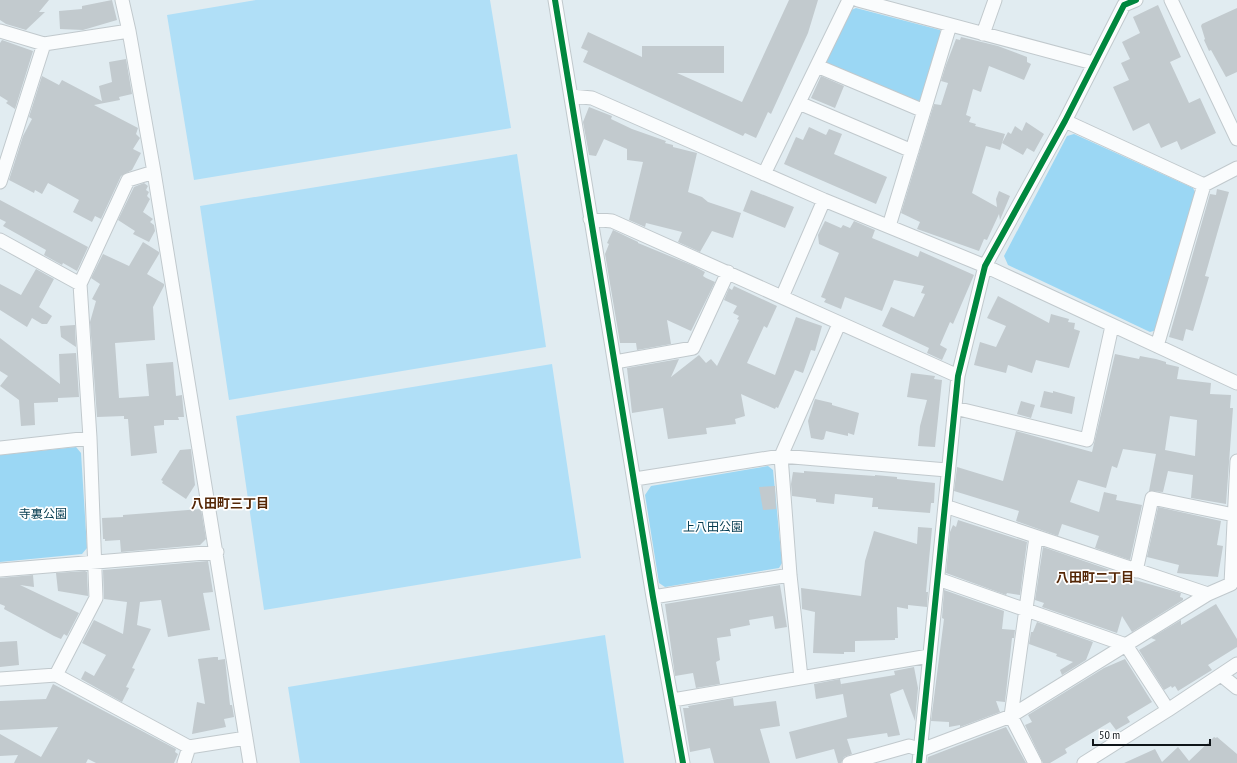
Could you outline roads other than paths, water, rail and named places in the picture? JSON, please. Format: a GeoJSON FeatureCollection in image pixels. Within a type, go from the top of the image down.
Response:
{"type":"FeatureCollection","features":[{"type":"Feature","properties":{"kind":"street"},"geometry":{"type":"LineString","coordinates":[[122,0],[129,31],[154,172],[217,552],[250,763]]}},
{"type":"Feature","properties":{"kind":"street"},"geometry":{"type":"LineString","coordinates":[[555,0],[590,219],[635,479],[653,597],[673,700],[683,763]]}},
{"type":"Feature","properties":{"kind":"street"},"geometry":{"type":"LineString","coordinates":[[764,174],[849,0]]}},
{"type":"Feature","properties":{"kind":"street"},"geometry":{"type":"LineString","coordinates":[[858,0],[1093,63]]}},
{"type":"Feature","properties":{"kind":"street"},"geometry":{"type":"LineString","coordinates":[[983,34],[995,0]]}},
{"type":"Feature","properties":{"kind":"street"},"geometry":{"type":"LineString","coordinates":[[919,763],[945,506],[947,470],[958,376],[985,266],[1065,120],[1093,63],[1118,3],[1136,0]]}},
{"type":"Feature","properties":{"kind":"street"},"geometry":{"type":"LineString","coordinates":[[1171,0],[1237,139]]}},
{"type":"Feature","properties":{"kind":"street"},"geometry":{"type":"LineString","coordinates":[[889,226],[950,25]]}},
{"type":"Feature","properties":{"kind":"street"},"geometry":{"type":"LineString","coordinates":[[0,31],[44,44],[129,31]]}},
{"type":"Feature","properties":{"kind":"street"},"geometry":{"type":"LineString","coordinates":[[0,182],[44,44]]}},
{"type":"Feature","properties":{"kind":"street"},"geometry":{"type":"LineString","coordinates":[[816,66],[924,112]]}},
{"type":"Feature","properties":{"kind":"street"},"geometry":{"type":"LineString","coordinates":[[570,96],[592,98],[824,200],[985,266],[1237,383]]}},
{"type":"Feature","properties":{"kind":"street"},"geometry":{"type":"LineString","coordinates":[[799,103],[912,151]]}},
{"type":"Feature","properties":{"kind":"street"},"geometry":{"type":"LineString","coordinates":[[1065,120],[1204,185]]}},
{"type":"Feature","properties":{"kind":"street"},"geometry":{"type":"LineString","coordinates":[[1157,346],[1204,185],[1237,168]]}},
{"type":"Feature","properties":{"kind":"street"},"geometry":{"type":"LineString","coordinates":[[56,675],[96,598],[90,438],[80,284],[128,180],[154,172]]}},
{"type":"Feature","properties":{"kind":"street"},"geometry":{"type":"LineString","coordinates":[[782,297],[824,200]]}},
{"type":"Feature","properties":{"kind":"street"},"geometry":{"type":"LineString","coordinates":[[590,219],[612,221],[958,376]]}},
{"type":"Feature","properties":{"kind":"street"},"geometry":{"type":"LineString","coordinates":[[0,240],[80,284]]}},
{"type":"Feature","properties":{"kind":"street"},"geometry":{"type":"LineString","coordinates":[[615,362],[693,348],[728,272]]}},
{"type":"Feature","properties":{"kind":"street"},"geometry":{"type":"LineString","coordinates":[[801,678],[790,575],[781,456],[839,324]]}},
{"type":"Feature","properties":{"kind":"street"},"geometry":{"type":"LineString","coordinates":[[955,408],[1087,440],[1112,326]]}},
{"type":"Feature","properties":{"kind":"street"},"geometry":{"type":"LineString","coordinates":[[0,448],[90,438]]}},
{"type":"Feature","properties":{"kind":"street"},"geometry":{"type":"LineString","coordinates":[[635,479],[781,456],[947,470]]}},
{"type":"Feature","properties":{"kind":"street"},"geometry":{"type":"LineString","coordinates":[[849,763],[909,746],[920,750],[1011,716],[1208,594],[1234,584],[1234,515],[1237,461]]}},
{"type":"Feature","properties":{"kind":"street"},"geometry":{"type":"LineString","coordinates":[[1136,571],[1152,498],[1234,515]]}},
{"type":"Feature","properties":{"kind":"street"},"geometry":{"type":"LineString","coordinates":[[945,506],[1208,594]]}},
{"type":"Feature","properties":{"kind":"street"},"geometry":{"type":"LineString","coordinates":[[1035,763],[1011,716],[1036,537]]}},
{"type":"Feature","properties":{"kind":"street"},"geometry":{"type":"LineString","coordinates":[[0,570],[217,552]]}},
{"type":"Feature","properties":{"kind":"street"},"geometry":{"type":"LineString","coordinates":[[653,597],[790,575]]}},
{"type":"Feature","properties":{"kind":"street"},"geometry":{"type":"LineString","coordinates":[[938,579],[1026,611],[1126,644],[1168,710]]}},
{"type":"Feature","properties":{"kind":"street"},"geometry":{"type":"LineString","coordinates":[[673,700],[929,656]]}},
{"type":"Feature","properties":{"kind":"street"},"geometry":{"type":"LineString","coordinates":[[1084,763],[1237,664]]}},
{"type":"Feature","properties":{"kind":"street"},"geometry":{"type":"LineString","coordinates":[[0,679],[56,675],[189,747],[246,738]]}},
{"type":"Feature","properties":{"kind":"street"},"geometry":{"type":"LineString","coordinates":[[1221,675],[1237,688]]}},
{"type":"Feature","properties":{"kind":"street"},"geometry":{"type":"LineString","coordinates":[[184,763],[189,747]]}},
{"type":"Feature","properties":{"kind":"district","name":"八田町三丁目"},"geometry":{"type":"Point","coordinates":[230,503]}},
{"type":"Feature","properties":{"kind":"district","name":"八田町二丁目"},"geometry":{"type":"Point","coordinates":[1095,577]}},
{"type":"Feature","properties":{"kind":"park label","name":"寺裏公園"},"geometry":{"type":"Point","coordinates":[43,514]}},
{"type":"Feature","properties":{"kind":"park label","name":"上八田公園"},"geometry":{"type":"Point","coordinates":[713,527]}}]}
